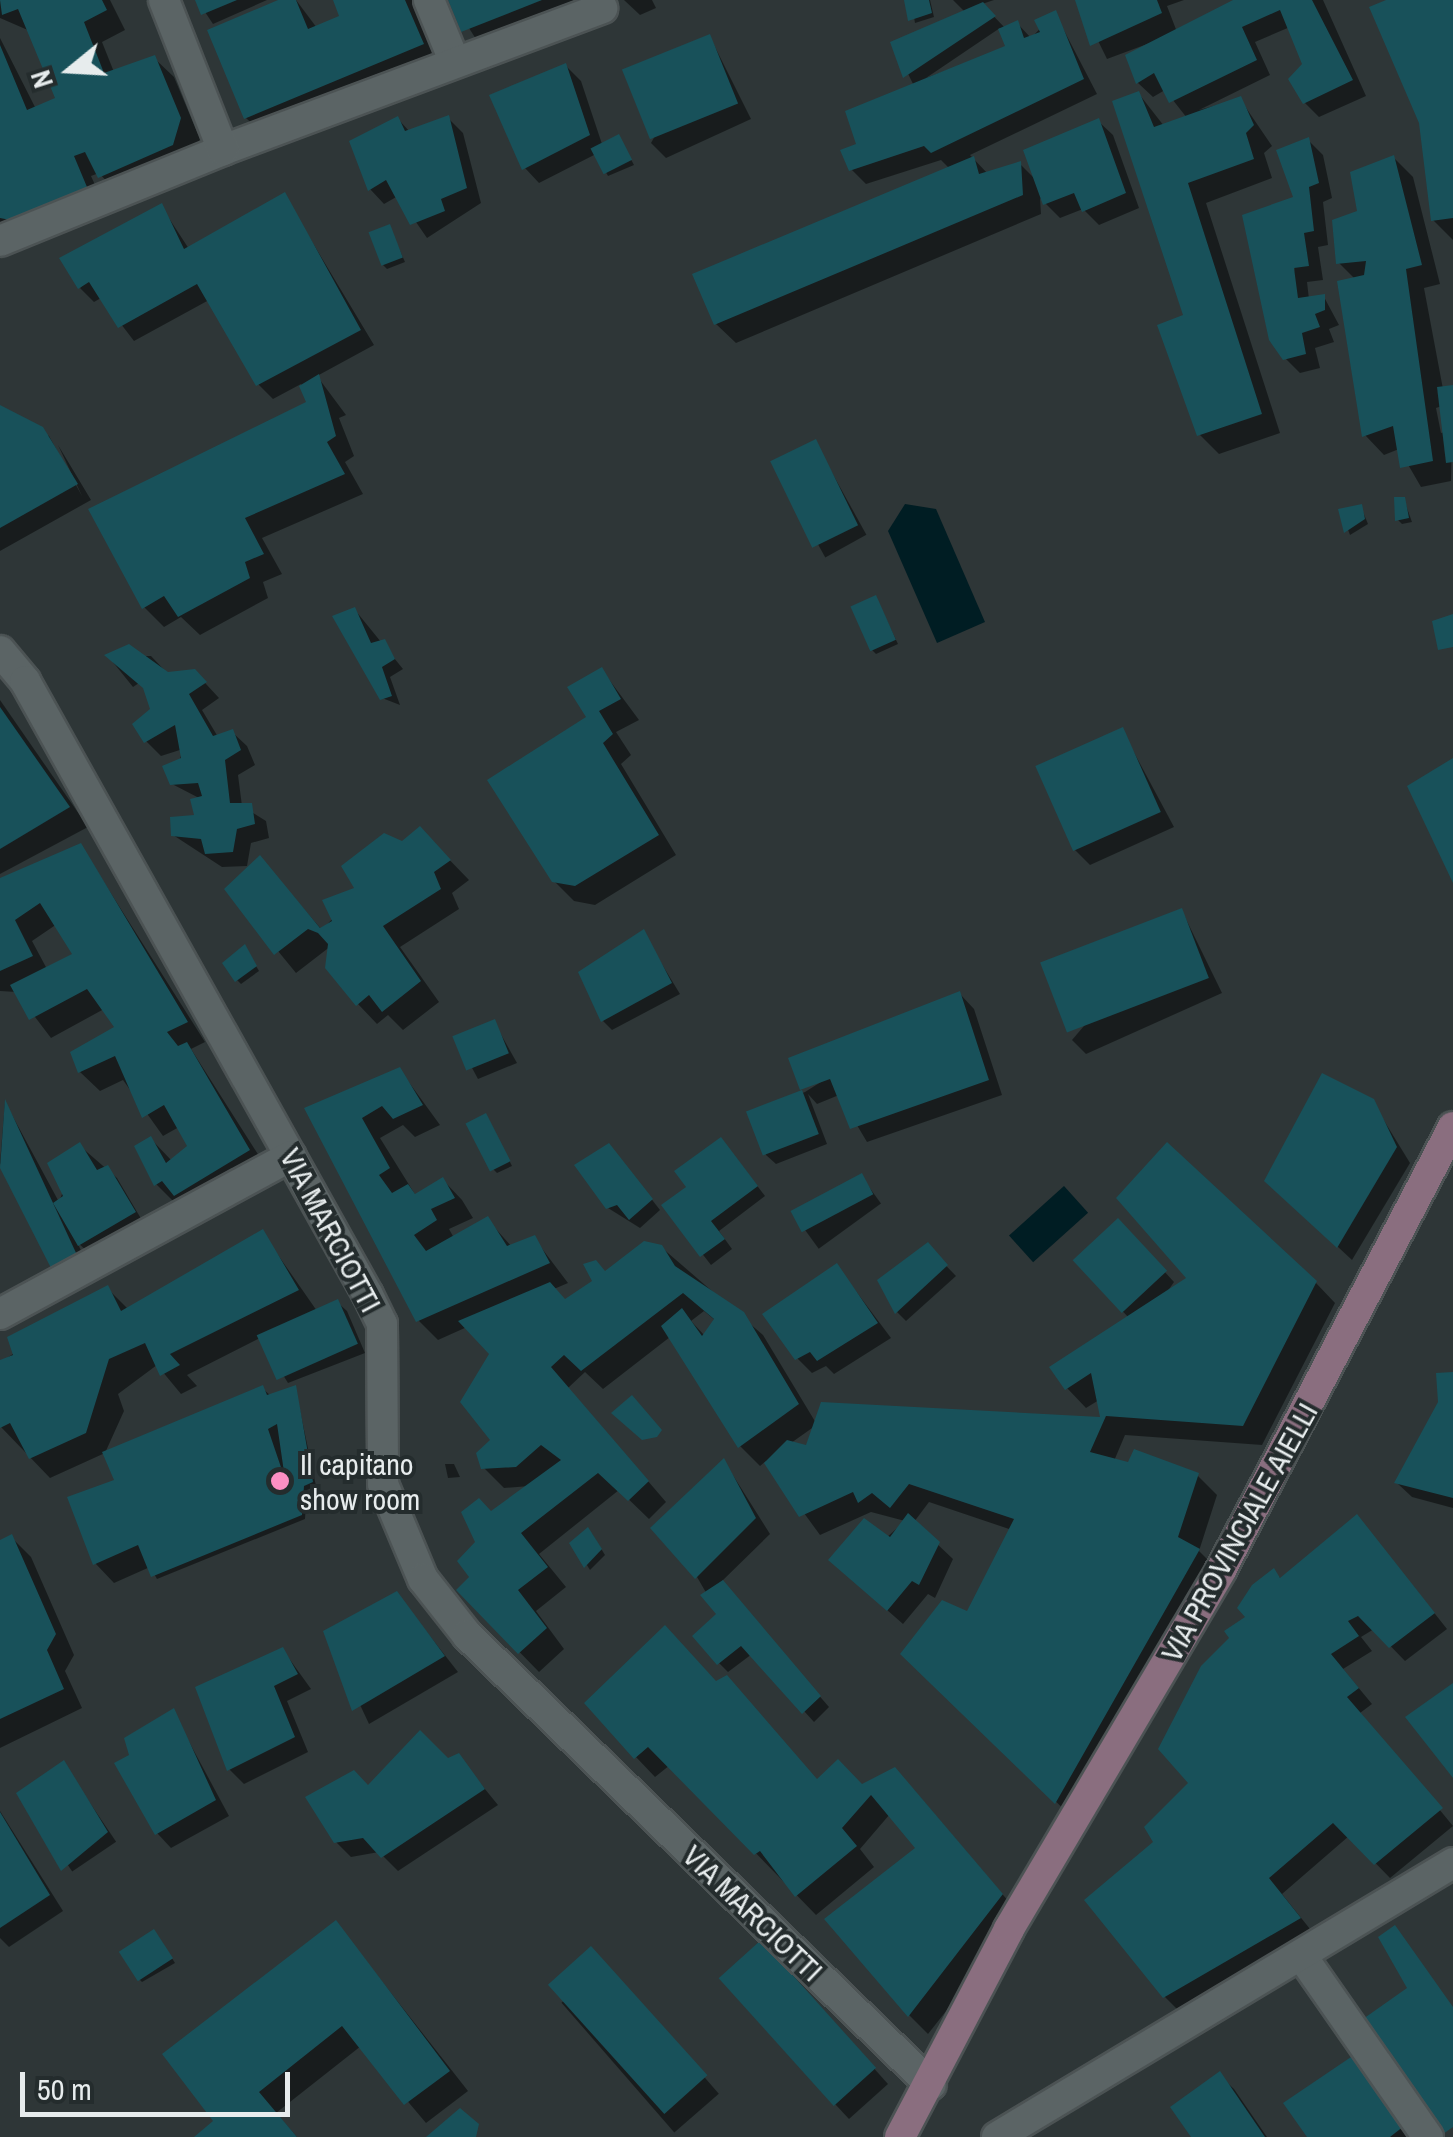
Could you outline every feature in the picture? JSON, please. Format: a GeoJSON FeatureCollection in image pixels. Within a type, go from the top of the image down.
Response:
{"type":"FeatureCollection","features":[{"type":"Feature","properties":{"kind":"street"},"geometry":{"type":"LineString","coordinates":[[164,0],[223,150]]}},
{"type":"Feature","properties":{"kind":"street"},"geometry":{"type":"LineString","coordinates":[[430,0],[453,58]]}},
{"type":"Feature","properties":{"kind":"street"},"geometry":{"type":"LineString","coordinates":[[0,241],[453,58],[602,8]]}},
{"type":"Feature","properties":{"kind":"street","name":"VIA MARCIOTTI"},"geometry":{"type":"LineString","coordinates":[[0,651],[291,1156],[382,1324],[383,1484],[424,1579],[467,1635],[930,2086]]}},
{"type":"Feature","properties":{"kind":"street","name":"VIA PROVINCIALE AIELLI"},"geometry":{"type":"LineString","coordinates":[[900,2137],[1009,1929],[1221,1570],[1453,1127]]}},
{"type":"Feature","properties":{"kind":"street"},"geometry":{"type":"LineString","coordinates":[[0,1314],[291,1156]]}},
{"type":"Feature","properties":{"kind":"street"},"geometry":{"type":"LineString","coordinates":[[997,2137],[1453,1863]]}},
{"type":"Feature","properties":{"kind":"street"},"geometry":{"type":"LineString","coordinates":[[1301,1954],[1428,2137]]}},
{"type":"Feature","properties":{"kind":"water"},"geometry":{"type":"Polygon","coordinates":[[[905,504],[936,509],[985,622],[937,643],[888,531],[905,504]]]}},
{"type":"Feature","properties":{"kind":"water"},"geometry":{"type":"Polygon","coordinates":[[[1064,1186],[1088,1213],[1033,1262],[1009,1236],[1064,1186]]]}},
{"type":"Feature","properties":{"kind":"building"},"geometry":{"type":"Polygon","coordinates":[[[0,0],[102,0],[107,10],[84,22],[104,73],[155,55],[181,118],[173,145],[98,178],[85,152],[74,156],[87,187],[15,221],[0,218],[0,45],[27,110],[55,98],[18,9],[2,15],[0,0]]]}},
{"type":"Feature","properties":{"kind":"building"},"geometry":{"type":"Polygon","coordinates":[[[195,0],[237,0],[201,15],[195,0]]]}},
{"type":"Feature","properties":{"kind":"building"},"geometry":{"type":"Polygon","coordinates":[[[278,0],[296,0],[308,29],[339,16],[333,0],[405,0],[424,44],[244,119],[207,30],[278,0]]]}},
{"type":"Feature","properties":{"kind":"building"},"geometry":{"type":"Polygon","coordinates":[[[448,0],[542,0],[461,32],[448,0]]]}},
{"type":"Feature","properties":{"kind":"building"},"geometry":{"type":"Polygon","coordinates":[[[904,0],[929,0],[932,13],[908,21],[904,0]]]}},
{"type":"Feature","properties":{"kind":"building"},"geometry":{"type":"Polygon","coordinates":[[[1075,0],[1157,0],[1162,13],[1090,46],[1075,0]]]}},
{"type":"Feature","properties":{"kind":"building"},"geometry":{"type":"Polygon","coordinates":[[[1233,0],[1312,0],[1353,80],[1303,104],[1288,79],[1302,64],[1280,10],[1242,27],[1257,60],[1169,103],[1154,73],[1136,84],[1125,55],[1233,0]]]}},
{"type":"Feature","properties":{"kind":"building"},"geometry":{"type":"Polygon","coordinates":[[[1386,0],[1453,0],[1453,218],[1431,221],[1419,123],[1369,7],[1386,0]]]}},
{"type":"Feature","properties":{"kind":"building"},"geometry":{"type":"Polygon","coordinates":[[[983,2],[996,16],[903,78],[890,42],[983,2]]]}},
{"type":"Feature","properties":{"kind":"building"},"geometry":{"type":"Polygon","coordinates":[[[1056,10],[1084,79],[931,153],[924,146],[849,171],[840,150],[856,144],[845,111],[1005,46],[998,29],[1018,20],[1024,38],[1040,32],[1034,20],[1056,10]]]}},
{"type":"Feature","properties":{"kind":"building"},"geometry":{"type":"Polygon","coordinates":[[[710,34],[738,104],[650,139],[622,70],[710,34]]]}},
{"type":"Feature","properties":{"kind":"building"},"geometry":{"type":"Polygon","coordinates":[[[566,63],[590,135],[522,170],[489,95],[566,63]]]}},
{"type":"Feature","properties":{"kind":"building"},"geometry":{"type":"Polygon","coordinates":[[[1139,91],[1154,127],[1241,96],[1254,125],[1246,133],[1254,159],[1188,183],[1262,414],[1197,436],[1157,325],[1183,315],[1112,101],[1139,91]]]}},
{"type":"Feature","properties":{"kind":"building"},"geometry":{"type":"Polygon","coordinates":[[[449,115],[467,188],[441,199],[445,211],[410,225],[386,180],[368,191],[349,141],[398,116],[405,131],[449,115]]]}},
{"type":"Feature","properties":{"kind":"building"},"geometry":{"type":"Polygon","coordinates":[[[1099,118],[1126,193],[1082,212],[1074,193],[1043,205],[1023,150],[1099,118]]]}},
{"type":"Feature","properties":{"kind":"building"},"geometry":{"type":"Polygon","coordinates":[[[619,134],[632,160],[604,174],[590,149],[619,134]]]}},
{"type":"Feature","properties":{"kind":"building"},"geometry":{"type":"Polygon","coordinates":[[[1309,137],[1319,183],[1309,187],[1314,231],[1304,233],[1309,266],[1294,268],[1298,298],[1325,294],[1325,310],[1315,314],[1320,327],[1302,333],[1306,354],[1283,360],[1269,340],[1242,215],[1293,197],[1276,150],[1309,137]]]}},
{"type":"Feature","properties":{"kind":"building"},"geometry":{"type":"Polygon","coordinates":[[[1394,155],[1422,265],[1406,269],[1433,461],[1400,468],[1393,426],[1362,437],[1337,281],[1364,275],[1366,261],[1336,264],[1332,220],[1357,211],[1350,172],[1394,155]]]}},
{"type":"Feature","properties":{"kind":"building"},"geometry":{"type":"Polygon","coordinates":[[[974,156],[979,174],[1021,161],[1023,195],[714,325],[692,274],[974,156]]]}},
{"type":"Feature","properties":{"kind":"building"},"geometry":{"type":"Polygon","coordinates":[[[285,192],[361,330],[256,386],[197,284],[118,328],[89,282],[78,289],[59,258],[162,203],[184,249],[285,192]]]}},
{"type":"Feature","properties":{"kind":"building"},"geometry":{"type":"Polygon","coordinates":[[[390,224],[403,258],[381,266],[369,232],[390,224]]]}},
{"type":"Feature","properties":{"kind":"building"},"geometry":{"type":"Polygon","coordinates":[[[319,374],[336,436],[327,442],[345,474],[245,518],[264,554],[245,562],[250,578],[178,617],[164,596],[142,609],[88,509],[306,402],[299,386],[319,374]]]}},
{"type":"Feature","properties":{"kind":"building"},"geometry":{"type":"Polygon","coordinates":[[[1453,385],[1453,462],[1446,463],[1437,387],[1453,385]]]}},
{"type":"Feature","properties":{"kind":"building"},"geometry":{"type":"Polygon","coordinates":[[[0,405],[43,427],[78,484],[0,528],[0,405]]]}},
{"type":"Feature","properties":{"kind":"building"},"geometry":{"type":"Polygon","coordinates":[[[816,439],[858,525],[812,548],[770,461],[816,439]]]}},
{"type":"Feature","properties":{"kind":"building"},"geometry":{"type":"Polygon","coordinates":[[[1394,497],[1405,497],[1409,518],[1395,521],[1394,497]]]}},
{"type":"Feature","properties":{"kind":"building"},"geometry":{"type":"Polygon","coordinates":[[[1362,504],[1365,519],[1344,533],[1338,509],[1362,504]]]}},
{"type":"Feature","properties":{"kind":"building"},"geometry":{"type":"Polygon","coordinates":[[[876,595],[896,640],[870,651],[850,606],[876,595]]]}},
{"type":"Feature","properties":{"kind":"building"},"geometry":{"type":"Polygon","coordinates":[[[355,607],[371,643],[385,639],[395,659],[382,667],[392,696],[380,700],[332,616],[355,607]]]}},
{"type":"Feature","properties":{"kind":"building"},"geometry":{"type":"Polygon","coordinates":[[[1453,614],[1453,647],[1438,650],[1432,621],[1453,614]]]}},
{"type":"Feature","properties":{"kind":"building"},"geometry":{"type":"Polygon","coordinates":[[[129,644],[168,672],[195,669],[207,682],[189,694],[213,736],[233,729],[241,750],[225,760],[230,803],[252,803],[255,824],[237,829],[233,852],[205,854],[201,839],[171,836],[170,817],[194,815],[190,799],[202,796],[198,783],[170,785],[162,766],[181,758],[175,725],[144,743],[132,724],[150,709],[143,688],[104,655],[129,644]]]}},
{"type":"Feature","properties":{"kind":"building"},"geometry":{"type":"Polygon","coordinates":[[[602,667],[621,699],[599,711],[613,734],[603,743],[659,835],[575,886],[552,882],[487,780],[586,717],[567,687],[602,667]]]}},
{"type":"Feature","properties":{"kind":"building"},"geometry":{"type":"Polygon","coordinates":[[[0,707],[70,807],[0,849],[0,707]]]}},
{"type":"Feature","properties":{"kind":"building"},"geometry":{"type":"Polygon","coordinates":[[[1123,727],[1161,812],[1073,851],[1035,766],[1123,727]]]}},
{"type":"Feature","properties":{"kind":"building"},"geometry":{"type":"Polygon","coordinates":[[[1453,758],[1453,883],[1407,786],[1453,758]]]}},
{"type":"Feature","properties":{"kind":"building"},"geometry":{"type":"Polygon","coordinates":[[[420,826],[451,860],[434,872],[441,889],[383,926],[421,981],[382,1012],[369,995],[356,1006],[325,968],[328,944],[318,933],[308,929],[274,955],[224,889],[260,855],[320,928],[332,921],[322,900],[354,888],[341,866],[384,833],[402,841],[420,826]]]}},
{"type":"Feature","properties":{"kind":"building"},"geometry":{"type":"Polygon","coordinates":[[[81,843],[188,1022],[167,1032],[178,1046],[187,1042],[250,1150],[174,1196],[162,1181],[154,1186],[134,1146],[151,1136],[166,1163],[187,1146],[164,1105],[142,1118],[115,1056],[78,1073],[70,1052],[114,1027],[87,989],[29,1020],[10,985],[72,954],[40,903],[15,920],[33,956],[0,971],[0,878],[81,843]]]}},
{"type":"Feature","properties":{"kind":"building"},"geometry":{"type":"Polygon","coordinates":[[[1182,908],[1209,978],[1067,1032],[1040,962],[1182,908]]]}},
{"type":"Feature","properties":{"kind":"building"},"geometry":{"type":"Polygon","coordinates":[[[644,929],[672,983],[601,1022],[578,972],[644,929]]]}},
{"type":"Feature","properties":{"kind":"building"},"geometry":{"type":"Polygon","coordinates":[[[245,944],[257,966],[235,982],[222,963],[245,944]]]}},
{"type":"Feature","properties":{"kind":"building"},"geometry":{"type":"Polygon","coordinates":[[[960,991],[989,1080],[850,1129],[830,1079],[800,1090],[788,1058],[960,991]]]}},
{"type":"Feature","properties":{"kind":"building"},"geometry":{"type":"Polygon","coordinates":[[[495,1019],[509,1053],[466,1071],[452,1036],[495,1019]]]}},
{"type":"Feature","properties":{"kind":"building"},"geometry":{"type":"Polygon","coordinates":[[[400,1067],[423,1105],[393,1119],[382,1106],[362,1118],[390,1168],[379,1175],[392,1193],[408,1184],[415,1194],[443,1177],[455,1198],[431,1209],[437,1220],[414,1235],[426,1251],[488,1216],[507,1246],[535,1235],[550,1263],[416,1322],[304,1108],[400,1067]]]}},
{"type":"Feature","properties":{"kind":"building"},"geometry":{"type":"Polygon","coordinates":[[[1322,1073],[1374,1099],[1397,1147],[1337,1248],[1264,1181],[1322,1073]]]}},
{"type":"Feature","properties":{"kind":"building"},"geometry":{"type":"Polygon","coordinates":[[[802,1090],[819,1134],[763,1155],[746,1112],[802,1090]]]}},
{"type":"Feature","properties":{"kind":"building"},"geometry":{"type":"Polygon","coordinates":[[[5,1099],[77,1255],[51,1268],[0,1168],[5,1099]]]}},
{"type":"Feature","properties":{"kind":"building"},"geometry":{"type":"Polygon","coordinates":[[[486,1113],[511,1161],[490,1172],[466,1123],[486,1113]]]}},
{"type":"Feature","properties":{"kind":"building"},"geometry":{"type":"Polygon","coordinates":[[[721,1137],[758,1186],[711,1221],[725,1239],[700,1257],[661,1205],[686,1187],[674,1171],[721,1137]]]}},
{"type":"Feature","properties":{"kind":"building"},"geometry":{"type":"Polygon","coordinates":[[[80,1142],[97,1170],[108,1165],[136,1212],[78,1246],[53,1203],[63,1196],[47,1163],[80,1142]]]}},
{"type":"Feature","properties":{"kind":"building"},"geometry":{"type":"Polygon","coordinates":[[[1167,1142],[1317,1281],[1243,1426],[1106,1416],[1090,1452],[1128,1462],[1134,1449],[1199,1473],[1178,1537],[1200,1549],[1055,1804],[900,1654],[942,1600],[967,1611],[1014,1519],[909,1484],[890,1508],[872,1493],[858,1503],[853,1492],[799,1517],[764,1463],[787,1440],[806,1445],[821,1402],[1100,1417],[1091,1373],[1065,1390],[1049,1367],[1186,1278],[1116,1198],[1167,1142]]]}},
{"type":"Feature","properties":{"kind":"building"},"geometry":{"type":"Polygon","coordinates":[[[609,1143],[653,1199],[629,1220],[617,1205],[606,1209],[574,1165],[609,1143]]]}},
{"type":"Feature","properties":{"kind":"building"},"geometry":{"type":"Polygon","coordinates":[[[862,1173],[873,1194],[802,1232],[790,1211],[862,1173]]]}},
{"type":"Feature","properties":{"kind":"building"},"geometry":{"type":"Polygon","coordinates":[[[1118,1218],[1167,1271],[1122,1313],[1073,1260],[1118,1218]]]}},
{"type":"Feature","properties":{"kind":"building"},"geometry":{"type":"Polygon","coordinates":[[[263,1229],[299,1290],[170,1354],[180,1365],[160,1376],[145,1343],[109,1359],[86,1433],[29,1459],[10,1423],[0,1428],[0,1360],[13,1355],[7,1337],[108,1285],[121,1311],[263,1229]]]}},
{"type":"Feature","properties":{"kind":"building"},"geometry":{"type":"Polygon","coordinates":[[[644,1241],[662,1245],[675,1266],[744,1312],[799,1404],[738,1448],[661,1326],[682,1308],[702,1336],[714,1319],[683,1293],[581,1371],[564,1355],[551,1367],[649,1481],[628,1501],[598,1473],[521,1533],[548,1567],[518,1590],[547,1628],[518,1654],[456,1590],[469,1577],[457,1561],[475,1542],[461,1512],[479,1498],[491,1511],[561,1460],[541,1445],[516,1467],[481,1469],[476,1453],[490,1440],[460,1402],[489,1354],[458,1321],[550,1282],[565,1299],[592,1281],[583,1264],[596,1260],[605,1271],[644,1241]]]}},
{"type":"Feature","properties":{"kind":"building"},"geometry":{"type":"Polygon","coordinates":[[[928,1242],[948,1265],[895,1314],[877,1280],[928,1242]]]}},
{"type":"Feature","properties":{"kind":"building"},"geometry":{"type":"Polygon","coordinates":[[[837,1263],[878,1323],[817,1361],[810,1352],[795,1360],[762,1314],[837,1263]]]}},
{"type":"Feature","properties":{"kind":"building"},"geometry":{"type":"Polygon","coordinates":[[[338,1299],[358,1344],[277,1380],[257,1335],[338,1299]]]}},
{"type":"Feature","properties":{"kind":"building"},"geometry":{"type":"Polygon","coordinates":[[[1453,1372],[1453,1498],[1394,1483],[1438,1402],[1436,1373],[1453,1372]]]}},
{"type":"Feature","properties":{"kind":"building"},"geometry":{"type":"Polygon","coordinates":[[[263,1385],[267,1395],[296,1385],[313,1482],[304,1486],[302,1515],[151,1577],[138,1545],[93,1565],[67,1497],[114,1480],[102,1452],[263,1385]],[[277,1424],[268,1429],[285,1479],[277,1424]]]}},
{"type":"Feature","properties":{"kind":"building"},"geometry":{"type":"Polygon","coordinates":[[[632,1395],[662,1430],[657,1437],[642,1440],[611,1413],[632,1395]]]}},
{"type":"Feature","properties":{"kind":"building"},"geometry":{"type":"Polygon","coordinates":[[[724,1458],[756,1518],[695,1579],[650,1528],[724,1458]]]}},
{"type":"Feature","properties":{"kind":"building"},"geometry":{"type":"Polygon","coordinates":[[[908,1513],[940,1542],[919,1585],[912,1581],[887,1611],[828,1560],[864,1518],[890,1537],[908,1513]]]}},
{"type":"Feature","properties":{"kind":"building"},"geometry":{"type":"Polygon","coordinates":[[[1357,1514],[1435,1613],[1389,1648],[1358,1616],[1348,1621],[1359,1636],[1331,1654],[1359,1688],[1347,1697],[1443,1808],[1374,1865],[1333,1823],[1269,1878],[1301,1918],[1163,1998],[1084,1900],[1153,1842],[1144,1827],[1188,1783],[1158,1749],[1201,1666],[1229,1638],[1224,1631],[1245,1617],[1237,1608],[1252,1585],[1274,1568],[1280,1578],[1357,1514]]]}},
{"type":"Feature","properties":{"kind":"building"},"geometry":{"type":"Polygon","coordinates":[[[588,1527],[602,1549],[584,1568],[569,1543],[588,1527]]]}},
{"type":"Feature","properties":{"kind":"building"},"geometry":{"type":"Polygon","coordinates":[[[12,1534],[56,1634],[47,1650],[64,1689],[0,1719],[0,1540],[12,1534]]]}},
{"type":"Feature","properties":{"kind":"building"},"geometry":{"type":"Polygon","coordinates":[[[723,1580],[821,1696],[802,1714],[741,1646],[717,1665],[692,1636],[716,1614],[700,1595],[723,1580]]]}},
{"type":"Feature","properties":{"kind":"building"},"geometry":{"type":"Polygon","coordinates":[[[397,1591],[445,1656],[352,1711],[323,1631],[397,1591]]]}},
{"type":"Feature","properties":{"kind":"building"},"geometry":{"type":"Polygon","coordinates":[[[665,1625],[716,1681],[727,1675],[817,1779],[838,1759],[862,1784],[895,1767],[1003,1894],[908,2017],[824,1919],[915,1848],[871,1795],[842,1828],[857,1846],[795,1897],[760,1851],[754,1855],[648,1747],[634,1759],[584,1703],[665,1625]]]}},
{"type":"Feature","properties":{"kind":"building"},"geometry":{"type":"Polygon","coordinates":[[[283,1647],[298,1674],[274,1686],[295,1737],[227,1771],[195,1687],[283,1647]]]}},
{"type":"Feature","properties":{"kind":"building"},"geometry":{"type":"Polygon","coordinates":[[[1453,1683],[1453,1778],[1405,1717],[1453,1683]]]}},
{"type":"Feature","properties":{"kind":"building"},"geometry":{"type":"Polygon","coordinates":[[[174,1708],[216,1800],[155,1835],[114,1763],[129,1755],[124,1738],[174,1708]]]}},
{"type":"Feature","properties":{"kind":"building"},"geometry":{"type":"Polygon","coordinates":[[[420,1730],[448,1758],[459,1753],[485,1789],[381,1858],[363,1838],[334,1843],[305,1797],[354,1770],[368,1785],[420,1730]]]}},
{"type":"Feature","properties":{"kind":"building"},"geometry":{"type":"Polygon","coordinates":[[[64,1760],[108,1832],[61,1871],[16,1793],[64,1760]]]}},
{"type":"Feature","properties":{"kind":"building"},"geometry":{"type":"Polygon","coordinates":[[[0,1812],[50,1895],[0,1928],[0,1812]]]}},
{"type":"Feature","properties":{"kind":"building"},"geometry":{"type":"Polygon","coordinates":[[[336,1920],[450,2071],[404,2105],[342,2026],[259,2092],[297,2137],[194,2137],[213,2121],[162,2054],[336,1920]]]}},
{"type":"Feature","properties":{"kind":"building"},"geometry":{"type":"Polygon","coordinates":[[[1395,1925],[1453,2007],[1453,2127],[1443,2134],[1363,2019],[1407,1988],[1378,1937],[1395,1925]]]}},
{"type":"Feature","properties":{"kind":"building"},"geometry":{"type":"Polygon","coordinates":[[[154,1929],[173,1958],[138,1981],[119,1952],[154,1929]]]}},
{"type":"Feature","properties":{"kind":"building"},"geometry":{"type":"Polygon","coordinates":[[[761,1940],[876,2068],[834,2106],[719,1978],[761,1940]]]}},
{"type":"Feature","properties":{"kind":"building"},"geometry":{"type":"Polygon","coordinates":[[[591,1946],[707,2075],[664,2114],[548,1985],[591,1946]]]}},
{"type":"Feature","properties":{"kind":"building"},"geometry":{"type":"Polygon","coordinates":[[[1354,2055],[1404,2126],[1390,2137],[1307,2137],[1283,2103],[1354,2055]]]}},
{"type":"Feature","properties":{"kind":"building"},"geometry":{"type":"Polygon","coordinates":[[[1220,2071],[1265,2137],[1191,2137],[1170,2107],[1220,2071]]]}},
{"type":"Feature","properties":{"kind":"building"},"geometry":{"type":"Polygon","coordinates":[[[460,2108],[479,2124],[476,2137],[426,2137],[460,2108]]]}},
{"type":"Feature","properties":{"kind":"place","name":"Il capitano show room"},"geometry":{"type":"Point","coordinates":[280,1481]}}]}
